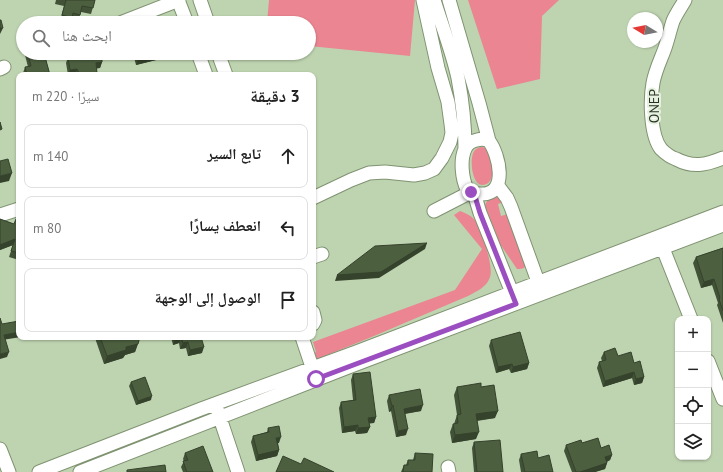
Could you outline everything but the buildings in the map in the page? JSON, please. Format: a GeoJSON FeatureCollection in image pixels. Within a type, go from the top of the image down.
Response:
{"type":"FeatureCollection","features":[{"type":"Feature","properties":{"kind":"street"},"geometry":{"type":"LineString","coordinates":[[138,16],[178,0],[184,16]]}},
{"type":"Feature","properties":{"kind":"street"},"geometry":{"type":"LineString","coordinates":[[200,0],[206,16]]}},
{"type":"Feature","properties":{"kind":"street"},"geometry":{"type":"LineString","coordinates":[[316,197],[369,173],[385,172],[420,175],[434,169],[442,158],[450,142],[452,133],[451,124],[448,102],[438,68],[423,0]]}},
{"type":"Feature","properties":{"kind":"street"},"geometry":{"type":"LineString","coordinates":[[434,0],[460,90],[465,149],[463,160],[463,178],[467,189],[472,193],[514,298]]}},
{"type":"Feature","properties":{"kind":"street"},"geometry":{"type":"LineString","coordinates":[[434,211],[472,193],[487,194],[498,186],[499,176],[494,149],[489,141],[449,0]]}},
{"type":"Feature","properties":{"kind":"street","name":"ONEP"},"geometry":{"type":"LineString","coordinates":[[685,0],[673,21],[653,83],[652,119],[656,140],[665,153],[682,162],[697,165],[708,164],[723,158]]}},
{"type":"Feature","properties":{"kind":"street"},"geometry":{"type":"LineString","coordinates":[[201,60],[205,72]]}},
{"type":"Feature","properties":{"kind":"street"},"geometry":{"type":"LineString","coordinates":[[221,60],[225,72]]}},
{"type":"Feature","properties":{"kind":"street"},"geometry":{"type":"LineString","coordinates":[[465,149],[470,143],[475,141],[484,139],[489,141]]}},
{"type":"Feature","properties":{"kind":"street"},"geometry":{"type":"LineString","coordinates":[[498,186],[507,198],[540,288]]}},
{"type":"Feature","properties":{"kind":"street"},"geometry":{"type":"LineString","coordinates":[[0,215],[16,210]]}},
{"type":"Feature","properties":{"kind":"street"},"geometry":{"type":"LineString","coordinates":[[661,243],[723,212]]}},
{"type":"Feature","properties":{"kind":"street"},"geometry":{"type":"LineString","coordinates":[[39,472],[215,404],[314,374],[661,243],[723,224]]}},
{"type":"Feature","properties":{"kind":"street"},"geometry":{"type":"LineString","coordinates":[[661,243],[690,316]]}},
{"type":"Feature","properties":{"kind":"street"},"geometry":{"type":"LineString","coordinates":[[303,340],[314,374]]}},
{"type":"Feature","properties":{"kind":"street"},"geometry":{"type":"LineString","coordinates":[[711,367],[720,385],[723,399]]}},
{"type":"Feature","properties":{"kind":"street"},"geometry":{"type":"LineString","coordinates":[[80,472],[220,418],[314,374]]}},
{"type":"Feature","properties":{"kind":"street"},"geometry":{"type":"LineString","coordinates":[[215,404],[238,472]]}},
{"type":"Feature","properties":{"kind":"street"},"geometry":{"type":"LineString","coordinates":[[0,449],[8,472]]}},
{"type":"Feature","properties":{"kind":"shaded area"},"geometry":{"type":"Polygon","coordinates":[[[269,0],[415,0],[410,56],[316,47],[316,16],[268,16],[269,0]]]}},
{"type":"Feature","properties":{"kind":"shaded area"},"geometry":{"type":"Polygon","coordinates":[[[468,0],[559,0],[542,16],[540,79],[497,89],[468,0]]]}},
{"type":"Feature","properties":{"kind":"shaded area"},"geometry":{"type":"Polygon","coordinates":[[[481,147],[489,151],[492,159],[493,171],[490,181],[487,184],[482,185],[475,180],[472,169],[473,153],[476,149],[481,147]]]}},
{"type":"Feature","properties":{"kind":"shaded area"},"geometry":{"type":"Polygon","coordinates":[[[496,197],[504,202],[498,204],[501,216],[508,214],[526,265],[524,268],[517,269],[496,238],[485,205],[490,199],[496,197]]]}},
{"type":"Feature","properties":{"kind":"shaded area"},"geometry":{"type":"Polygon","coordinates":[[[460,211],[474,219],[480,230],[489,256],[491,272],[487,283],[468,296],[315,360],[313,354],[316,352],[313,342],[455,290],[482,249],[454,215],[460,211]]]}},
{"type":"Feature","properties":{"kind":"route"},"geometry":{"type":"LineString","coordinates":[[316,379],[516,304],[480,213],[474,193],[471,192]]}}]}
